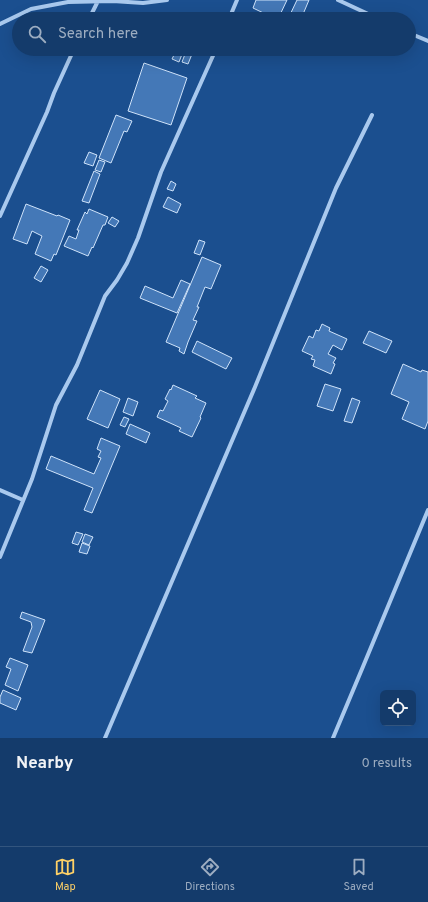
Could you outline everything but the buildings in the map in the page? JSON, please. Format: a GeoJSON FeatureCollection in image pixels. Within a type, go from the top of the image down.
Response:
{"type":"FeatureCollection","features":[{"type":"Feature","properties":{"kind":"street"},"geometry":{"type":"LineString","coordinates":[[25,12],[31,9],[68,2],[98,1],[143,3],[167,0]]}},
{"type":"Feature","properties":{"kind":"street"},"geometry":{"type":"LineString","coordinates":[[232,12],[237,0]]}},
{"type":"Feature","properties":{"kind":"street"},"geometry":{"type":"LineString","coordinates":[[338,0],[364,12]]}},
{"type":"Feature","properties":{"kind":"street"},"geometry":{"type":"LineString","coordinates":[[92,12],[98,1]]}},
{"type":"Feature","properties":{"kind":"street"},"geometry":{"type":"LineString","coordinates":[[0,24],[12,18]]}},
{"type":"Feature","properties":{"kind":"street"},"geometry":{"type":"LineString","coordinates":[[416,36],[428,41]]}},
{"type":"Feature","properties":{"kind":"street"},"geometry":{"type":"LineString","coordinates":[[0,216],[71,56]]}},
{"type":"Feature","properties":{"kind":"street"},"geometry":{"type":"LineString","coordinates":[[0,557],[32,479],[56,405],[77,365],[104,296],[127,263],[138,238],[161,172],[213,56]]}},
{"type":"Feature","properties":{"kind":"street"},"geometry":{"type":"LineString","coordinates":[[105,738],[255,387],[336,188],[372,115]]}},
{"type":"Feature","properties":{"kind":"street"},"geometry":{"type":"LineString","coordinates":[[0,490],[23,500]]}},
{"type":"Feature","properties":{"kind":"street"},"geometry":{"type":"LineString","coordinates":[[333,738],[428,510]]}}]}
